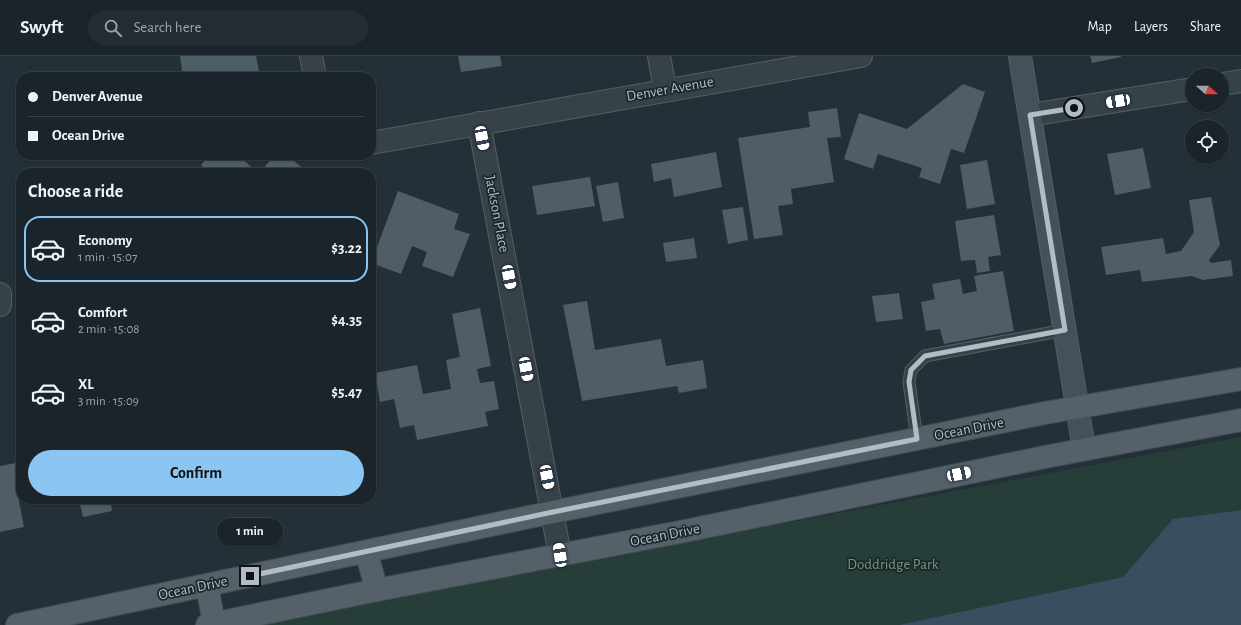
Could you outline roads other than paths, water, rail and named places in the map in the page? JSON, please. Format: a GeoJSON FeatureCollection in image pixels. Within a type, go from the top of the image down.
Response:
{"type":"FeatureCollection","features":[{"type":"Feature","properties":{"kind":"main road"},"geometry":{"type":"LineString","coordinates":[[1020,56],[1084,449]]}},
{"type":"Feature","properties":{"kind":"main road","name":"Ocean Drive"},"geometry":{"type":"LineString","coordinates":[[17,625],[553,512],[1078,407],[1241,379]]}},
{"type":"Feature","properties":{"kind":"main road","name":"Ocean Drive"},"geometry":{"type":"LineString","coordinates":[[211,624],[1084,449],[1241,420]]}},
{"type":"Feature","properties":{"kind":"main road"},"geometry":{"type":"LineString","coordinates":[[366,552],[376,590]]}},
{"type":"Feature","properties":{"kind":"main road"},"geometry":{"type":"LineString","coordinates":[[207,585],[211,624]]}},
{"type":"Feature","properties":{"kind":"street"},"geometry":{"type":"LineString","coordinates":[[311,56],[313,72]]}},
{"type":"Feature","properties":{"kind":"street"},"geometry":{"type":"LineString","coordinates":[[660,56],[665,90]]}},
{"type":"Feature","properties":{"kind":"street","name":"Denver Avenue"},"geometry":{"type":"LineString","coordinates":[[479,123],[861,56]]}},
{"type":"Feature","properties":{"kind":"street"},"geometry":{"type":"LineString","coordinates":[[1229,83],[1241,81]]}},
{"type":"Feature","properties":{"kind":"street"},"geometry":{"type":"LineString","coordinates":[[1030,115],[1185,90]]}},
{"type":"Feature","properties":{"kind":"street"},"geometry":{"type":"LineString","coordinates":[[376,142],[479,123]]}},
{"type":"Feature","properties":{"kind":"street","name":"Jackson Place"},"geometry":{"type":"LineString","coordinates":[[479,123],[560,555]]}},
{"type":"Feature","properties":{"kind":"street"},"geometry":{"type":"LineString","coordinates":[[0,294],[0,305]]}},
{"type":"Feature","properties":{"kind":"lane"},"geometry":{"type":"LineString","coordinates":[[917,439],[909,382],[911,370],[925,356],[1065,330]]}},
{"type":"Feature","properties":{"kind":"water"},"geometry":{"type":"Polygon","coordinates":[[[1241,510],[1241,625],[899,625],[1123,577],[1173,519],[1241,510]]]}},
{"type":"Feature","properties":{"kind":"park label","name":"Doddridge Park"},"geometry":{"type":"Point","coordinates":[893,564]}}]}
